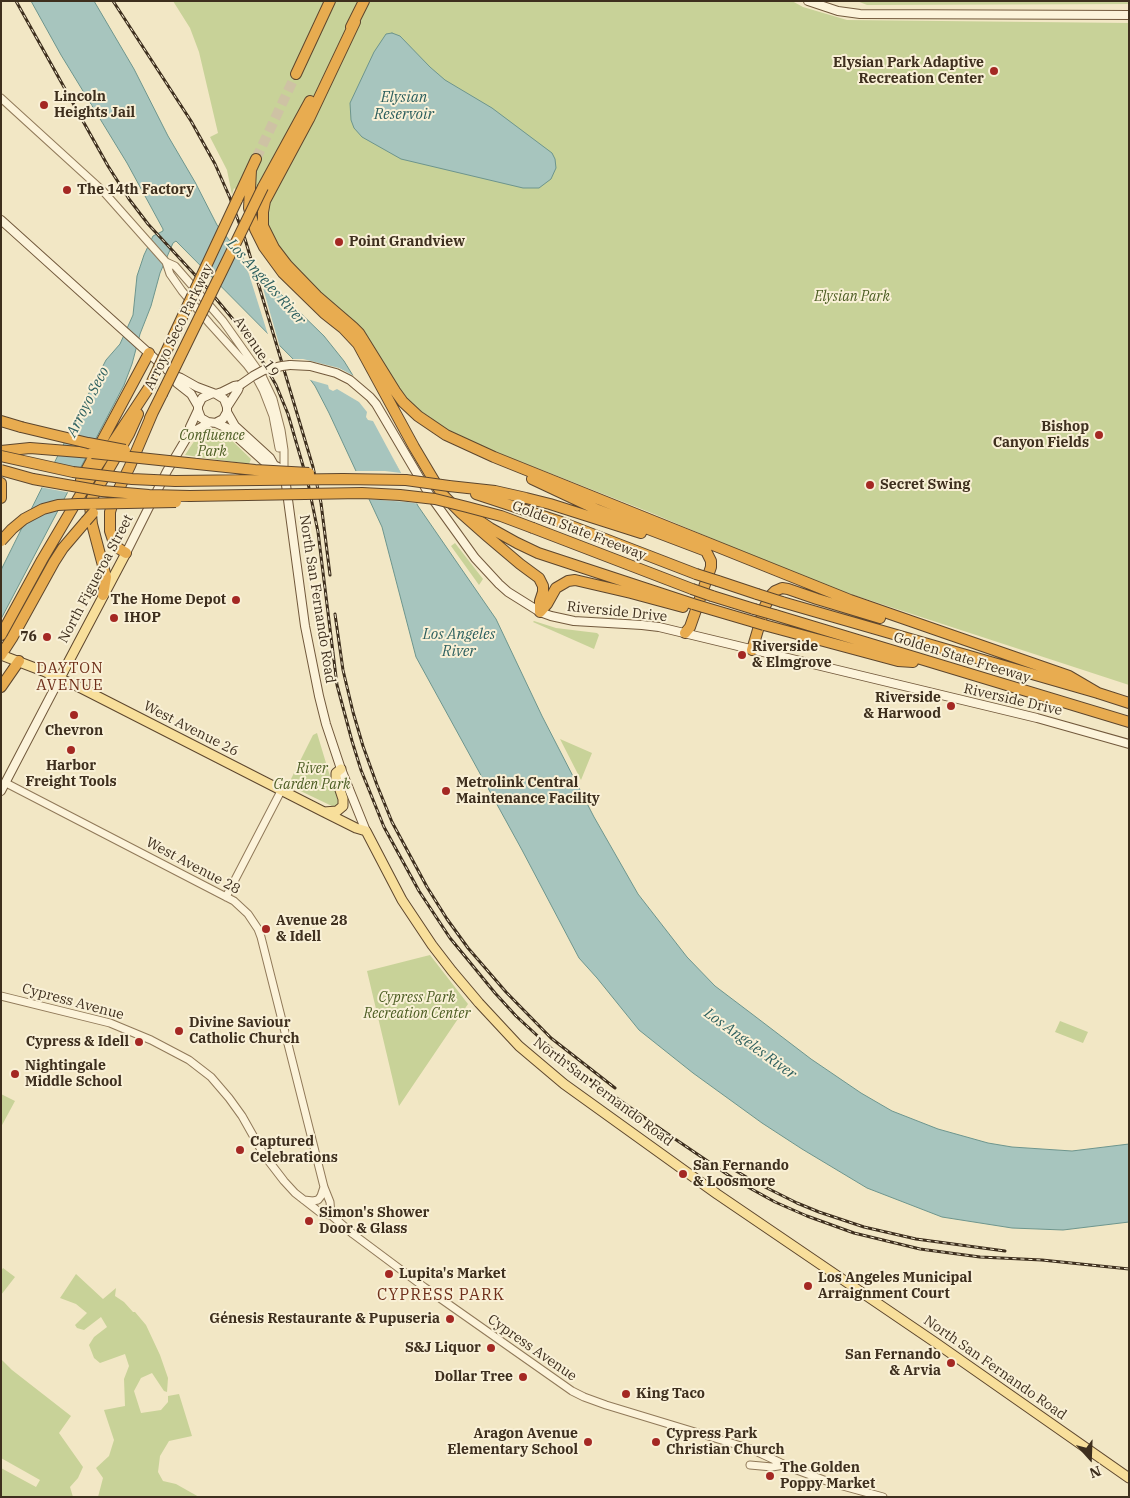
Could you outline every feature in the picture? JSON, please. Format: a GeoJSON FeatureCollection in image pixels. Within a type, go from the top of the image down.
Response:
{"type":"FeatureCollection","features":[{"type":"Feature","properties":{"kind":"highway"},"geometry":{"type":"LineString","coordinates":[[296,74],[330,1]]}},
{"type":"Feature","properties":{"kind":"highway","name":"Arroyo Seco Parkway"},"geometry":{"type":"LineString","coordinates":[[1,688],[12,638],[54,562],[113,486],[153,412],[263,187],[364,1]]}},
{"type":"Feature","properties":{"kind":"highway"},"geometry":{"type":"LineString","coordinates":[[354,22],[309,119],[265,201],[263,226],[274,248],[287,265],[321,300],[359,333],[395,391],[408,407],[446,436],[494,457],[850,600],[1069,676],[1098,693]]}},
{"type":"Feature","properties":{"kind":"highway","name":"Arroyo Seco Parkway"},"geometry":{"type":"LineString","coordinates":[[1,635],[42,560],[98,465],[150,387],[256,158]]}},
{"type":"Feature","properties":{"kind":"highway"},"geometry":{"type":"LineString","coordinates":[[251,170],[249,208],[255,229],[264,247],[283,273],[358,344],[442,494],[516,561],[539,578],[544,586],[540,601],[540,612]]}},
{"type":"Feature","properties":{"kind":"highway"},"geometry":{"type":"LineString","coordinates":[[42,560],[54,532],[149,353]]}},
{"type":"Feature","properties":{"kind":"highway"},"geometry":{"type":"LineString","coordinates":[[103,595],[106,577],[92,524],[90,506],[92,498],[129,434],[150,387]]}},
{"type":"Feature","properties":{"kind":"highway"},"geometry":{"type":"LineString","coordinates":[[126,553],[118,548],[113,540],[110,531],[110,512],[153,412]]}},
{"type":"Feature","properties":{"kind":"highway"},"geometry":{"type":"LineString","coordinates":[[1,421],[88,443],[195,463]]}},
{"type":"Feature","properties":{"kind":"highway"},"geometry":{"type":"LineString","coordinates":[[1,451],[41,448],[280,472],[372,474],[406,480]]}},
{"type":"Feature","properties":{"kind":"highway","name":"Golden State Freeway"},"geometry":{"type":"LineString","coordinates":[[1,456],[72,472],[132,479],[175,481],[406,480],[449,486],[497,496],[696,574],[782,602],[1098,693],[1129,704]]}},
{"type":"Feature","properties":{"kind":"highway"},"geometry":{"type":"LineString","coordinates":[[494,457],[515,471],[579,501],[706,551],[711,561],[711,567],[690,627],[685,634]]}},
{"type":"Feature","properties":{"kind":"highway","name":"Golden State Freeway"},"geometry":{"type":"LineString","coordinates":[[1,470],[33,479],[102,491],[149,495],[353,493],[435,499],[501,516],[712,596],[1129,722]]}},
{"type":"Feature","properties":{"kind":"highway"},"geometry":{"type":"LineString","coordinates":[[430,475],[447,495],[468,513],[516,543],[554,559],[697,608]]}},
{"type":"Feature","properties":{"kind":"highway"},"geometry":{"type":"LineString","coordinates":[[1,483],[1,498]]}},
{"type":"Feature","properties":{"kind":"highway"},"geometry":{"type":"LineString","coordinates":[[1,541],[24,519],[58,505],[202,501],[235,495]]}},
{"type":"Feature","properties":{"kind":"highway"},"geometry":{"type":"LineString","coordinates":[[497,496],[550,504],[689,548],[708,556]]}},
{"type":"Feature","properties":{"kind":"highway"},"geometry":{"type":"LineString","coordinates":[[540,612],[548,604],[556,588],[568,581],[575,580],[731,616],[898,661],[932,664]]}},
{"type":"Feature","properties":{"kind":"highway"},"geometry":{"type":"LineString","coordinates":[[752,650],[765,606],[772,594],[782,588],[922,631],[948,634]]}},
{"type":"Feature","properties":{"kind":"main road"},"geometry":{"type":"LineString","coordinates":[[808,1],[838,11],[860,14],[1129,15]]}},
{"type":"Feature","properties":{"kind":"main road"},"geometry":{"type":"LineString","coordinates":[[1,220],[173,375],[177,383],[191,394],[202,418],[227,428],[267,464],[284,469]]}},
{"type":"Feature","properties":{"kind":"main road","name":"Riverside Drive"},"geometry":{"type":"LineString","coordinates":[[214,393],[226,391],[240,385],[264,370],[282,366],[302,365],[322,368],[350,380],[376,404],[429,494],[475,558],[508,592],[540,612],[574,621],[642,625],[685,634],[1045,720],[1129,744]]}},
{"type":"Feature","properties":{"kind":"main road"},"geometry":{"type":"LineString","coordinates":[[173,375],[182,378],[196,387],[214,393],[224,400],[235,426],[270,458],[274,465]]}},
{"type":"Feature","properties":{"kind":"main road","name":"Riverside Drive"},"geometry":{"type":"LineString","coordinates":[[227,410],[240,385]]}},
{"type":"Feature","properties":{"kind":"main road"},"geometry":{"type":"LineString","coordinates":[[198,408],[202,398],[214,393]]}},
{"type":"Feature","properties":{"kind":"main road","name":"North Figueroa Street"},"geometry":{"type":"LineString","coordinates":[[1,791],[188,434],[198,408]]}},
{"type":"Feature","properties":{"kind":"main road"},"geometry":{"type":"LineString","coordinates":[[188,434],[223,419],[227,410]]}},
{"type":"Feature","properties":{"kind":"main road","name":"North San Fernando Road"},"geometry":{"type":"LineString","coordinates":[[284,469],[308,644],[323,714],[341,769],[366,831],[402,900],[447,965],[519,1046],[564,1084],[710,1189],[936,1342],[1129,1478]]}},
{"type":"Feature","properties":{"kind":"main road","name":"West Avenue 26"},"geometry":{"type":"LineString","coordinates":[[8,658],[60,678],[281,791],[356,828],[366,831]]}},
{"type":"Feature","properties":{"kind":"main road"},"geometry":{"type":"LineString","coordinates":[[324,812],[337,811],[343,806],[343,799],[336,778],[336,773],[341,769]]}},
{"type":"Feature","properties":{"kind":"street","name":"Avenue 19"},"geometry":{"type":"LineString","coordinates":[[1,98],[103,191],[166,262],[170,274],[182,291],[247,365],[263,390],[273,416],[284,469]]}},
{"type":"Feature","properties":{"kind":"street","name":"Avenue 19"},"geometry":{"type":"LineString","coordinates":[[166,262],[175,266],[223,321],[269,389],[278,413],[284,450],[284,469]]}},
{"type":"Feature","properties":{"kind":"street","name":"West Avenue 28"},"geometry":{"type":"LineString","coordinates":[[6,783],[226,896],[241,906],[254,921],[261,938],[324,1187],[330,1202],[331,1215]]}},
{"type":"Feature","properties":{"kind":"street"},"geometry":{"type":"LineString","coordinates":[[226,896],[281,791]]}},
{"type":"Feature","properties":{"kind":"street","name":"Cypress Avenue"},"geometry":{"type":"LineString","coordinates":[[1,996],[95,1018],[151,1040],[187,1059],[221,1087],[237,1107],[255,1141],[273,1168],[295,1193],[322,1214],[331,1215],[353,1234],[447,1304],[584,1398],[751,1449],[785,1465],[832,1483],[883,1497]]}},
{"type":"Feature","properties":{"kind":"street"},"geometry":{"type":"LineString","coordinates":[[304,1200],[318,1200],[324,1187]]}},
{"type":"Feature","properties":{"kind":"street"},"geometry":{"type":"LineString","coordinates":[[750,1465],[772,1467],[785,1465]]}},
{"type":"Feature","properties":{"kind":"green space","name":"Elysian Park"},"geometry":{"type":"Polygon","coordinates":[[[173,1],[792,1],[803,7],[847,20],[1129,23],[1129,685],[820,584],[649,512],[453,435],[413,405],[326,299],[282,254],[268,227],[267,217],[234,188],[232,195],[227,170],[210,137],[218,133],[199,52],[190,28],[173,1]]]}},
{"type":"Feature","properties":{"kind":"green space"},"geometry":{"type":"Polygon","coordinates":[[[857,1],[1129,1],[1129,4],[867,5],[857,1]]]}},
{"type":"Feature","properties":{"kind":"green space","name":"Confluence Park"},"geometry":{"type":"Polygon","coordinates":[[[211,429],[220,430],[224,433],[251,459],[249,464],[185,455],[197,437],[211,429]]]}},
{"type":"Feature","properties":{"kind":"green space"},"geometry":{"type":"Polygon","coordinates":[[[455,543],[483,579],[479,585],[451,546],[455,543]]]}},
{"type":"Feature","properties":{"kind":"green space"},"geometry":{"type":"Polygon","coordinates":[[[534,621],[556,628],[597,633],[599,635],[594,649],[534,621]]]}},
{"type":"Feature","properties":{"kind":"green space","name":"River Garden Park"},"geometry":{"type":"Polygon","coordinates":[[[317,733],[339,799],[338,804],[334,807],[288,785],[313,735],[317,733]]]}},
{"type":"Feature","properties":{"kind":"green space"},"geometry":{"type":"Polygon","coordinates":[[[560,739],[592,753],[581,780],[560,739]]]}},
{"type":"Feature","properties":{"kind":"green space","name":"Cypress Park Recreation Center"},"geometry":{"type":"Polygon","coordinates":[[[430,955],[468,1004],[399,1106],[367,971],[430,955]]]}},
{"type":"Feature","properties":{"kind":"green space"},"geometry":{"type":"Polygon","coordinates":[[[1060,1021],[1088,1032],[1083,1043],[1055,1032],[1060,1021]]]}},
{"type":"Feature","properties":{"kind":"green space"},"geometry":{"type":"Polygon","coordinates":[[[1,1094],[15,1101],[1,1127],[1,1094]]]}},
{"type":"Feature","properties":{"kind":"green space"},"geometry":{"type":"Polygon","coordinates":[[[3,1268],[15,1277],[1,1295],[1,1271],[3,1268]]]}},
{"type":"Feature","properties":{"kind":"green space"},"geometry":{"type":"Polygon","coordinates":[[[76,1274],[103,1299],[116,1288],[115,1296],[135,1312],[146,1325],[168,1378],[167,1392],[164,1391],[152,1373],[141,1378],[134,1391],[141,1413],[161,1410],[168,1402],[168,1396],[179,1394],[192,1436],[169,1441],[160,1456],[158,1472],[163,1481],[176,1484],[199,1497],[98,1497],[103,1478],[96,1468],[109,1456],[114,1440],[104,1410],[125,1406],[124,1379],[129,1366],[125,1354],[100,1363],[94,1358],[89,1345],[94,1337],[107,1327],[101,1317],[84,1330],[77,1328],[75,1325],[87,1313],[76,1304],[60,1298],[76,1274]]]}},
{"type":"Feature","properties":{"kind":"green space"},"geometry":{"type":"Polygon","coordinates":[[[1,1359],[12,1370],[71,1416],[59,1433],[83,1467],[78,1478],[70,1487],[73,1497],[1,1497],[1,1468],[36,1487],[40,1480],[1,1458],[1,1359]]]}},
{"type":"Feature","properties":{"kind":"water","name":"Los Angeles River"},"geometry":{"type":"Polygon","coordinates":[[[31,1],[94,1],[134,69],[217,225],[242,256],[324,336],[344,361],[418,506],[496,619],[542,716],[594,817],[638,894],[687,957],[715,986],[811,1059],[861,1093],[892,1111],[938,1129],[988,1143],[1012,1147],[1072,1151],[1129,1144],[1129,1222],[1063,1230],[1012,1228],[942,1217],[867,1188],[762,1123],[693,1073],[639,1030],[579,958],[416,657],[382,527],[315,386],[301,367],[176,241],[173,243],[160,273],[151,306],[124,385],[1,619],[1,570],[106,360],[120,344],[133,315],[137,276],[144,255],[153,236],[163,231],[127,163],[61,55],[31,1]]]}},
{"type":"Feature","properties":{"kind":"water","name":"Elysian Reservoir"},"geometry":{"type":"Polygon","coordinates":[[[392,33],[400,36],[445,80],[492,108],[552,153],[556,168],[551,179],[539,188],[523,188],[401,159],[362,137],[354,128],[351,120],[350,103],[374,52],[386,34],[392,33]]]}},
{"type":"Feature","properties":{"kind":"pier"},"geometry":{"type":"Polygon","coordinates":[[[242,252],[257,267],[281,351],[269,338],[242,252]]]}},
{"type":"Feature","properties":{"kind":"pier"},"geometry":{"type":"Polygon","coordinates":[[[290,359],[303,359],[339,368],[356,377],[420,504],[367,499],[354,471],[401,473],[373,421],[368,420],[366,417],[367,412],[359,402],[337,389],[333,391],[329,389],[328,385],[307,379],[290,359]]]}},
{"type":"Feature","properties":{"kind":"pier"},"geometry":{"type":"Polygon","coordinates":[[[52,462],[74,468],[83,468],[71,493],[40,487],[52,462]]]}},
{"type":"Feature","properties":{"kind":"tunnel"},"geometry":{"type":"LineString","coordinates":[[256,159],[296,74]]}},
{"type":"Feature","properties":{"kind":"railway"},"geometry":{"type":"LineString","coordinates":[[16,1],[108,166],[129,199],[148,224],[232,318],[256,350],[276,385],[288,414],[308,483],[318,532],[337,685],[361,770],[384,827],[419,891],[450,938],[495,993],[516,1016],[554,1051],[588,1078],[737,1181],[775,1202],[807,1216],[854,1233],[920,1249],[980,1257],[1042,1260],[1129,1269]]}},
{"type":"Feature","properties":{"kind":"railway"},"geometry":{"type":"LineString","coordinates":[[113,1],[191,121],[215,164],[230,198],[245,239],[313,467],[321,503],[330,575]]}},
{"type":"Feature","properties":{"kind":"railway"},"geometry":{"type":"LineString","coordinates":[[335,614],[343,670],[363,746],[392,822],[427,887],[468,948],[506,992],[551,1038],[615,1088]]}},
{"type":"Feature","properties":{"kind":"railway"},"geometry":{"type":"LineString","coordinates":[[726,1165],[797,1203],[864,1227],[916,1239],[1005,1251]]}},
{"type":"Feature","properties":{"kind":"place","name":"Elysian Park Adaptive Recreation Center"},"geometry":{"type":"Point","coordinates":[994,71]}},
{"type":"Feature","properties":{"kind":"place","name":"Lincoln Heights Jail"},"geometry":{"type":"Point","coordinates":[44,105]}},
{"type":"Feature","properties":{"kind":"place","name":"The 14th Factory"},"geometry":{"type":"Point","coordinates":[67,190]}},
{"type":"Feature","properties":{"kind":"place","name":"Point Grandview"},"geometry":{"type":"Point","coordinates":[339,242]}},
{"type":"Feature","properties":{"kind":"place","name":"Bishop Canyon Fields"},"geometry":{"type":"Point","coordinates":[1099,435]}},
{"type":"Feature","properties":{"kind":"place","name":"Secret Swing"},"geometry":{"type":"Point","coordinates":[870,485]}},
{"type":"Feature","properties":{"kind":"place","name":"The Home Depot"},"geometry":{"type":"Point","coordinates":[236,600]}},
{"type":"Feature","properties":{"kind":"place","name":"IHOP"},"geometry":{"type":"Point","coordinates":[114,618]}},
{"type":"Feature","properties":{"kind":"place","name":"76"},"geometry":{"type":"Point","coordinates":[47,637]}},
{"type":"Feature","properties":{"kind":"place","name":"Riverside & Elmgrove"},"geometry":{"type":"Point","coordinates":[742,655]}},
{"type":"Feature","properties":{"kind":"place","name":"Riverside & Harwood"},"geometry":{"type":"Point","coordinates":[951,706]}},
{"type":"Feature","properties":{"kind":"place","name":"Chevron"},"geometry":{"type":"Point","coordinates":[74,715]}},
{"type":"Feature","properties":{"kind":"place","name":"Harbor Freight Tools"},"geometry":{"type":"Point","coordinates":[71,750]}},
{"type":"Feature","properties":{"kind":"place","name":"Metrolink Central Maintenance Facility"},"geometry":{"type":"Point","coordinates":[446,791]}},
{"type":"Feature","properties":{"kind":"place","name":"Avenue 28 & Idell"},"geometry":{"type":"Point","coordinates":[266,929]}},
{"type":"Feature","properties":{"kind":"place","name":"Divine Saviour Catholic Church"},"geometry":{"type":"Point","coordinates":[179,1031]}},
{"type":"Feature","properties":{"kind":"place","name":"Cypress & Idell"},"geometry":{"type":"Point","coordinates":[139,1042]}},
{"type":"Feature","properties":{"kind":"place","name":"Nightingale Middle School"},"geometry":{"type":"Point","coordinates":[15,1074]}},
{"type":"Feature","properties":{"kind":"place","name":"Captured Celebrations"},"geometry":{"type":"Point","coordinates":[240,1150]}},
{"type":"Feature","properties":{"kind":"place","name":"San Fernando & Loosmore"},"geometry":{"type":"Point","coordinates":[683,1174]}},
{"type":"Feature","properties":{"kind":"place","name":"Simon's Shower Door & Glass"},"geometry":{"type":"Point","coordinates":[309,1221]}},
{"type":"Feature","properties":{"kind":"place","name":"Lupita's Market"},"geometry":{"type":"Point","coordinates":[389,1274]}},
{"type":"Feature","properties":{"kind":"place","name":"Los Angeles Municipal Arraignment Court"},"geometry":{"type":"Point","coordinates":[808,1286]}},
{"type":"Feature","properties":{"kind":"place","name":"Génesis Restaurante & Pupuseria"},"geometry":{"type":"Point","coordinates":[450,1319]}},
{"type":"Feature","properties":{"kind":"place","name":"S&J Liquor"},"geometry":{"type":"Point","coordinates":[491,1348]}},
{"type":"Feature","properties":{"kind":"place","name":"San Fernando & Arvia"},"geometry":{"type":"Point","coordinates":[951,1363]}},
{"type":"Feature","properties":{"kind":"place","name":"Dollar Tree"},"geometry":{"type":"Point","coordinates":[523,1377]}},
{"type":"Feature","properties":{"kind":"place","name":"King Taco"},"geometry":{"type":"Point","coordinates":[626,1394]}},
{"type":"Feature","properties":{"kind":"place","name":"Aragon Avenue Elementary School"},"geometry":{"type":"Point","coordinates":[588,1442]}},
{"type":"Feature","properties":{"kind":"place","name":"Cypress Park Christian Church"},"geometry":{"type":"Point","coordinates":[656,1442]}},
{"type":"Feature","properties":{"kind":"place","name":"The Golden Poppy Market"},"geometry":{"type":"Point","coordinates":[770,1476]}},
{"type":"Feature","properties":{"kind":"district","name":"DAYTON AVENUE"},"geometry":{"type":"Point","coordinates":[70,678]}},
{"type":"Feature","properties":{"kind":"district","name":"CYPRESS PARK"},"geometry":{"type":"Point","coordinates":[441,1295]}},
{"type":"Feature","properties":{"kind":"water label","name":"Arroyo Seco"},"geometry":{"type":"Point","coordinates":[88,402]}}]}
